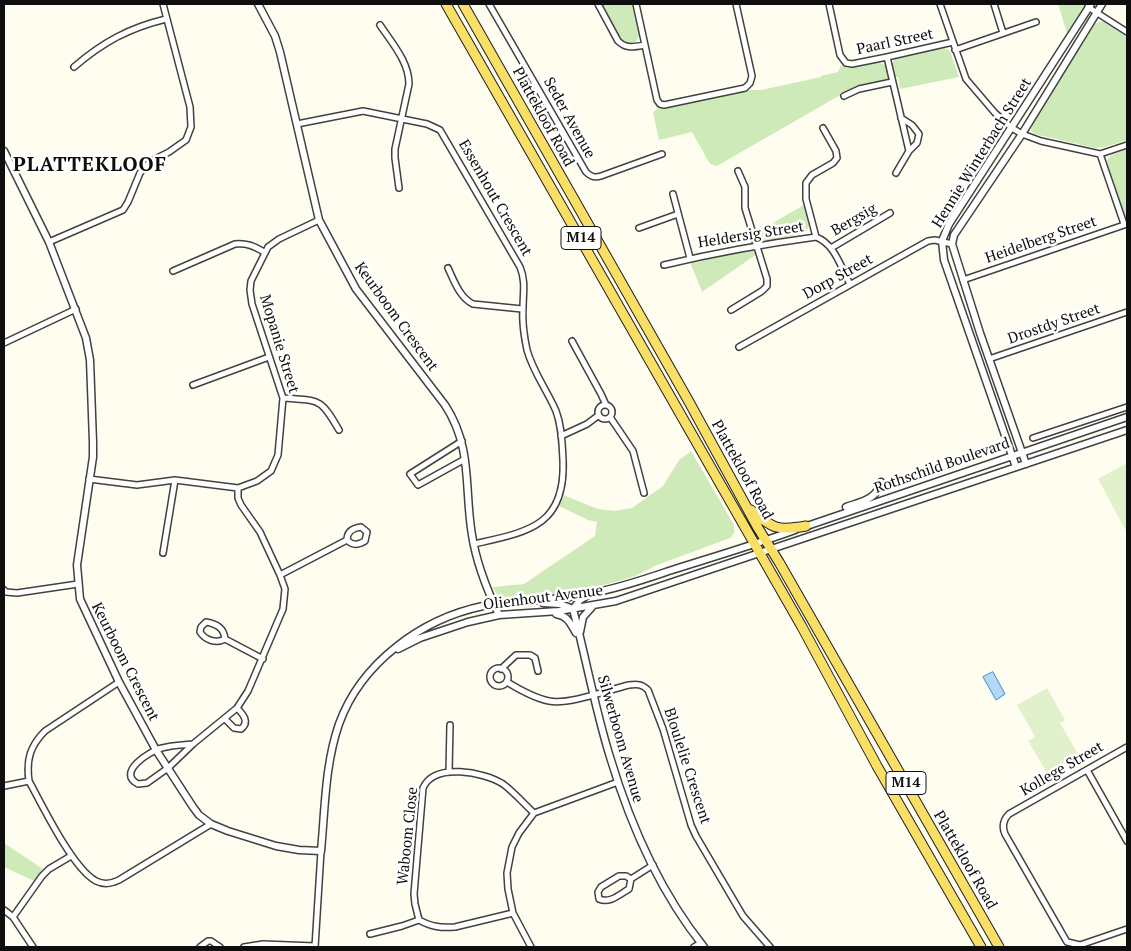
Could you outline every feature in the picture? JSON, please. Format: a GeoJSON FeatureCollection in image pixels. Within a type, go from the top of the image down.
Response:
{"type":"FeatureCollection","features":[{"type":"Feature","properties":{"kind":"main road","name":"Plattekloof Road"},"geometry":{"type":"LineString","coordinates":[[446,4],[802,626],[877,766],[981,947]]}},
{"type":"Feature","properties":{"kind":"main road","name":"Plattekloof Road"},"geometry":{"type":"LineString","coordinates":[[464,4],[765,540],[772,549],[999,947]]}},
{"type":"Feature","properties":{"kind":"main road"},"geometry":{"type":"LineString","coordinates":[[746,505],[774,527],[806,526]]}},
{"type":"Feature","properties":{"kind":"street"},"geometry":{"type":"LineString","coordinates":[[49,242],[123,210],[140,173],[145,167],[151,161],[169,152],[186,140],[192,127],[190,107],[163,4]]}},
{"type":"Feature","properties":{"kind":"street","name":"Keurboom Crescent"},"geometry":{"type":"LineString","coordinates":[[258,4],[275,36],[280,52],[320,220],[356,290],[446,405],[454,419],[462,441],[465,459],[474,544],[493,604],[499,615]]}},
{"type":"Feature","properties":{"kind":"street","name":"Seder Avenue"},"geometry":{"type":"LineString","coordinates":[[489,4],[590,176],[595,178],[662,154]]}},
{"type":"Feature","properties":{"kind":"street"},"geometry":{"type":"LineString","coordinates":[[598,4],[618,41],[623,46],[645,45]]}},
{"type":"Feature","properties":{"kind":"street"},"geometry":{"type":"LineString","coordinates":[[636,4],[657,100],[660,104],[664,105],[745,88],[750,83],[752,78],[736,4]]}},
{"type":"Feature","properties":{"kind":"street","name":"Paarl Street"},"geometry":{"type":"LineString","coordinates":[[829,4],[840,55],[844,61],[852,64],[953,42]]}},
{"type":"Feature","properties":{"kind":"street"},"geometry":{"type":"LineString","coordinates":[[940,4],[966,79],[995,113],[1012,128],[1040,141],[1100,154],[1127,145]]}},
{"type":"Feature","properties":{"kind":"street"},"geometry":{"type":"LineString","coordinates":[[994,4],[1003,33]]}},
{"type":"Feature","properties":{"kind":"street","name":"Hennie Winterbach Street"},"geometry":{"type":"LineString","coordinates":[[1026,464],[989,359],[952,244],[954,235],[1022,134],[1102,4]]}},
{"type":"Feature","properties":{"kind":"street"},"geometry":{"type":"LineString","coordinates":[[1089,6],[1127,32]]}},
{"type":"Feature","properties":{"kind":"street","name":"Hennie Winterbach Street"},"geometry":{"type":"LineString","coordinates":[[1016,467],[944,260],[942,241],[949,224],[1089,6]]}},
{"type":"Feature","properties":{"kind":"street"},"geometry":{"type":"LineString","coordinates":[[74,66],[88,54],[127,30],[166,18]]}},
{"type":"Feature","properties":{"kind":"street"},"geometry":{"type":"LineString","coordinates":[[955,50],[1036,22]]}},
{"type":"Feature","properties":{"kind":"street"},"geometry":{"type":"LineString","coordinates":[[380,25],[406,66],[409,75],[395,158],[399,188]]}},
{"type":"Feature","properties":{"kind":"street"},"geometry":{"type":"LineString","coordinates":[[887,57],[909,151]]}},
{"type":"Feature","properties":{"kind":"street"},"geometry":{"type":"LineString","coordinates":[[844,96],[859,89],[892,82]]}},
{"type":"Feature","properties":{"kind":"street","name":"Essenhout Crescent"},"geometry":{"type":"LineString","coordinates":[[297,124],[363,111],[434,126],[445,136],[520,267],[524,284],[522,309],[527,350],[535,371],[556,411],[562,436],[563,482],[559,498],[550,512],[536,526],[528,530],[474,544]]}},
{"type":"Feature","properties":{"kind":"street"},"geometry":{"type":"LineString","coordinates":[[896,173],[909,151],[917,143],[919,134],[912,124],[901,118]]}},
{"type":"Feature","properties":{"kind":"street"},"geometry":{"type":"LineString","coordinates":[[816,237],[806,199],[806,183],[812,175],[833,163],[836,158],[836,151],[823,128]]}},
{"type":"Feature","properties":{"kind":"street","name":"Keurboom Crescent"},"geometry":{"type":"LineString","coordinates":[[4,151],[49,242],[76,309],[86,338],[90,360],[94,442],[78,558],[78,584],[80,599],[84,609],[156,750],[199,815],[210,824],[228,832],[276,846],[321,851]]}},
{"type":"Feature","properties":{"kind":"street"},"geometry":{"type":"LineString","coordinates":[[1100,154],[1126,224]]}},
{"type":"Feature","properties":{"kind":"street"},"geometry":{"type":"LineString","coordinates":[[731,310],[762,292],[767,286],[767,279],[758,245],[745,206],[745,187],[738,171]]}},
{"type":"Feature","properties":{"kind":"street","name":"Heldersig Street"},"geometry":{"type":"LineString","coordinates":[[673,194],[690,258]]}},
{"type":"Feature","properties":{"kind":"street"},"geometry":{"type":"LineString","coordinates":[[639,228],[678,214]]}},
{"type":"Feature","properties":{"kind":"street","name":"Bergsig"},"geometry":{"type":"LineString","coordinates":[[831,248],[890,214]]}},
{"type":"Feature","properties":{"kind":"street","name":"Mopanie Street"},"geometry":{"type":"LineString","coordinates":[[89,480],[137,485],[175,480],[238,488],[247,486],[271,471],[278,456],[284,398],[252,304],[250,290],[254,273],[264,252],[272,243],[320,220]]}},
{"type":"Feature","properties":{"kind":"street","name":"Heidelberg Street"},"geometry":{"type":"LineString","coordinates":[[963,280],[1126,224]]}},
{"type":"Feature","properties":{"kind":"street","name":"Heldersig Street"},"geometry":{"type":"LineString","coordinates":[[664,265],[758,245],[816,237],[823,240],[831,248],[850,284]]}},
{"type":"Feature","properties":{"kind":"street","name":"Dorp Street"},"geometry":{"type":"LineString","coordinates":[[740,347],[928,241],[942,241],[952,244]]}},
{"type":"Feature","properties":{"kind":"street"},"geometry":{"type":"LineString","coordinates":[[173,271],[234,244],[244,243],[252,245],[264,252]]}},
{"type":"Feature","properties":{"kind":"street"},"geometry":{"type":"LineString","coordinates":[[448,268],[468,302],[522,309]]}},
{"type":"Feature","properties":{"kind":"street"},"geometry":{"type":"LineString","coordinates":[[4,343],[76,309]]}},
{"type":"Feature","properties":{"kind":"street","name":"Drostdy Street"},"geometry":{"type":"LineString","coordinates":[[989,359],[1127,312]]}},
{"type":"Feature","properties":{"kind":"street"},"geometry":{"type":"LineString","coordinates":[[572,341],[606,405],[612,411],[610,417]]}},
{"type":"Feature","properties":{"kind":"street"},"geometry":{"type":"LineString","coordinates":[[192,385],[269,357]]}},
{"type":"Feature","properties":{"kind":"street"},"geometry":{"type":"LineString","coordinates":[[284,398],[313,400],[320,403],[327,409],[339,430]]}},
{"type":"Feature","properties":{"kind":"street"},"geometry":{"type":"LineString","coordinates":[[562,436],[587,424],[599,415],[600,408],[606,405]]}},
{"type":"Feature","properties":{"kind":"street"},"geometry":{"type":"LineString","coordinates":[[1033,438],[1127,407]]}},
{"type":"Feature","properties":{"kind":"street"},"geometry":{"type":"LineString","coordinates":[[599,415],[602,418],[610,417]]}},
{"type":"Feature","properties":{"kind":"street"},"geometry":{"type":"LineString","coordinates":[[610,417],[632,451],[644,493]]}},
{"type":"Feature","properties":{"kind":"street","name":"Rothschild Boulevard"},"geometry":{"type":"LineString","coordinates":[[765,540],[1127,417]]}},
{"type":"Feature","properties":{"kind":"street","name":"Rothschild Boulevard"},"geometry":{"type":"LineString","coordinates":[[760,554],[1127,430]]}},
{"type":"Feature","properties":{"kind":"street"},"geometry":{"type":"LineString","coordinates":[[462,441],[410,474],[418,485],[465,459]]}},
{"type":"Feature","properties":{"kind":"street"},"geometry":{"type":"LineString","coordinates":[[163,553],[175,480]]}},
{"type":"Feature","properties":{"kind":"street"},"geometry":{"type":"LineString","coordinates":[[832,516],[844,508],[875,495],[879,489],[880,482]]}},
{"type":"Feature","properties":{"kind":"street"},"geometry":{"type":"LineString","coordinates":[[193,744],[156,750],[132,768],[130,775],[132,779],[138,784],[143,784],[168,768],[193,744],[237,708],[248,691],[279,621],[285,600],[285,590],[260,532],[241,505],[238,498],[238,488]]}},
{"type":"Feature","properties":{"kind":"street"},"geometry":{"type":"LineString","coordinates":[[280,575],[347,540]]}},
{"type":"Feature","properties":{"kind":"street","name":"Olienhout Avenue"},"geometry":{"type":"LineString","coordinates":[[315,947],[321,851],[330,767],[339,725],[346,707],[357,689],[381,660],[404,641],[440,620],[463,611],[493,604],[592,594],[620,588],[765,540]]}},
{"type":"Feature","properties":{"kind":"street","name":"Olienhout Avenue"},"geometry":{"type":"LineString","coordinates":[[388,654],[420,638],[468,622],[499,615],[539,613],[594,606],[642,593],[760,554]]}},
{"type":"Feature","properties":{"kind":"street"},"geometry":{"type":"LineString","coordinates":[[4,592],[17,593],[78,584]]}},
{"type":"Feature","properties":{"kind":"street"},"geometry":{"type":"LineString","coordinates":[[528,601],[560,604],[573,609],[580,600],[592,594]]}},
{"type":"Feature","properties":{"kind":"street"},"geometry":{"type":"LineString","coordinates":[[579,639],[581,620],[586,612],[594,606]]}},
{"type":"Feature","properties":{"kind":"street","name":"Silwerboom Avenue"},"geometry":{"type":"LineString","coordinates":[[573,609],[593,694],[618,782],[633,823],[671,898],[702,945]]}},
{"type":"Feature","properties":{"kind":"street"},"geometry":{"type":"LineString","coordinates":[[539,613],[564,616],[569,620],[579,639]]}},
{"type":"Feature","properties":{"kind":"street"},"geometry":{"type":"LineString","coordinates":[[225,639],[223,630],[220,627],[210,623],[202,625],[200,632],[204,637],[216,642],[225,639],[263,659]]}},
{"type":"Feature","properties":{"kind":"street"},"geometry":{"type":"LineString","coordinates":[[501,669],[508,674],[507,682],[502,686],[496,686],[490,680],[493,671],[501,669],[516,655],[530,655],[535,658],[538,671]]}},
{"type":"Feature","properties":{"kind":"street"},"geometry":{"type":"LineString","coordinates":[[120,682],[45,731],[36,740],[29,758],[27,770],[29,781],[71,856],[95,881],[102,884],[110,884],[210,824]]}},
{"type":"Feature","properties":{"kind":"street","name":"Bloulelie Crescent"},"geometry":{"type":"LineString","coordinates":[[507,682],[528,694],[550,702],[571,700],[638,684],[648,690],[663,728],[691,825],[696,836],[744,916],[770,947]]}},
{"type":"Feature","properties":{"kind":"street"},"geometry":{"type":"LineString","coordinates":[[224,719],[234,728],[241,729],[244,727],[246,724],[245,718],[237,708]]}},
{"type":"Feature","properties":{"kind":"street"},"geometry":{"type":"LineString","coordinates":[[449,772],[450,725]]}},
{"type":"Feature","properties":{"kind":"street","name":"Kollege Street"},"geometry":{"type":"LineString","coordinates":[[1127,747],[1009,814],[1004,820],[1005,834],[1067,942],[1080,945],[1127,930]]}},
{"type":"Feature","properties":{"kind":"street"},"geometry":{"type":"LineString","coordinates":[[1087,770],[1127,841]]}},
{"type":"Feature","properties":{"kind":"street","name":"Waboom Close"},"geometry":{"type":"LineString","coordinates":[[419,920],[414,894],[423,788],[431,777],[449,772],[469,772],[494,779],[504,785],[534,813]]}},
{"type":"Feature","properties":{"kind":"street"},"geometry":{"type":"LineString","coordinates":[[4,786],[29,781]]}},
{"type":"Feature","properties":{"kind":"street"},"geometry":{"type":"LineString","coordinates":[[531,947],[514,913],[508,889],[507,874],[512,846],[534,813],[618,782]]}},
{"type":"Feature","properties":{"kind":"street"},"geometry":{"type":"LineString","coordinates":[[13,916],[42,876],[49,869],[71,856]]}},
{"type":"Feature","properties":{"kind":"street"},"geometry":{"type":"LineString","coordinates":[[631,879],[626,876],[619,876],[601,887],[598,892],[600,899],[603,901],[609,900],[629,889],[631,879],[653,865]]}},
{"type":"Feature","properties":{"kind":"street"},"geometry":{"type":"LineString","coordinates":[[4,910],[13,916],[34,947]]}},
{"type":"Feature","properties":{"kind":"street"},"geometry":{"type":"LineString","coordinates":[[370,934],[419,920],[434,927],[445,928],[514,913]]}},
{"type":"Feature","properties":{"kind":"street"},"geometry":{"type":"LineString","coordinates":[[200,947],[211,941],[220,947]]}},
{"type":"Feature","properties":{"kind":"street"},"geometry":{"type":"LineString","coordinates":[[244,947],[264,944],[315,947]]}},
{"type":"Feature","properties":{"kind":"street"},"geometry":{"type":"LineString","coordinates":[[694,947],[702,945]]}},
{"type":"Feature","properties":{"kind":"green space"},"geometry":{"type":"Polygon","coordinates":[[[601,4],[632,4],[639,35],[636,43],[628,44],[621,40],[601,4]]]}},
{"type":"Feature","properties":{"kind":"green space"},"geometry":{"type":"Polygon","coordinates":[[[1058,4],[1087,4],[1067,33],[1058,4]]]}},
{"type":"Feature","properties":{"kind":"green space"},"geometry":{"type":"Polygon","coordinates":[[[1104,22],[1127,37],[1127,140],[1095,148],[1034,134],[1031,130],[1032,124],[1095,24],[1104,22]]]}},
{"type":"Feature","properties":{"kind":"green space"},"geometry":{"type":"Polygon","coordinates":[[[942,47],[950,51],[959,77],[900,89],[898,77],[895,77],[892,64],[895,59],[942,47]]]}},
{"type":"Feature","properties":{"kind":"green space"},"geometry":{"type":"Polygon","coordinates":[[[877,62],[885,65],[888,79],[856,86],[717,166],[710,164],[692,132],[659,140],[653,112],[660,107],[663,108],[748,90],[761,90],[821,77],[838,72],[841,65],[848,68],[877,62]]]}},
{"type":"Feature","properties":{"kind":"green space"},"geometry":{"type":"Polygon","coordinates":[[[1127,149],[1127,217],[1124,214],[1107,161],[1111,155],[1127,149]]]}},
{"type":"Feature","properties":{"kind":"green space"},"geometry":{"type":"Polygon","coordinates":[[[804,205],[809,225],[806,233],[767,241],[759,237],[757,232],[804,205]]]}},
{"type":"Feature","properties":{"kind":"green space"},"geometry":{"type":"Polygon","coordinates":[[[752,250],[757,254],[702,292],[690,262],[752,250]]]}},
{"type":"Feature","properties":{"kind":"green space"},"geometry":{"type":"Polygon","coordinates":[[[691,451],[734,525],[734,533],[730,538],[657,565],[635,576],[569,593],[508,599],[500,597],[495,592],[493,587],[524,584],[595,536],[597,522],[588,520],[559,506],[563,495],[598,509],[614,511],[632,508],[663,486],[679,460],[691,451]]]}},
{"type":"Feature","properties":{"kind":"green space"},"geometry":{"type":"Polygon","coordinates":[[[1127,463],[1127,533],[1098,479],[1127,463]]]}},
{"type":"Feature","properties":{"kind":"green space"},"geometry":{"type":"Polygon","coordinates":[[[1047,688],[1065,720],[1060,723],[1079,756],[1047,773],[1028,741],[1035,737],[1017,705],[1047,688]]]}},
{"type":"Feature","properties":{"kind":"green space"},"geometry":{"type":"Polygon","coordinates":[[[4,843],[43,869],[34,881],[4,867],[4,843]]]}},
{"type":"Feature","properties":{"kind":"water"},"geometry":{"type":"Polygon","coordinates":[[[993,672],[1005,694],[996,700],[983,677],[993,672]]]}},
{"type":"Feature","properties":{"kind":"district","name":"PLATTEKLOOF"},"geometry":{"type":"Point","coordinates":[90,165]}}]}
